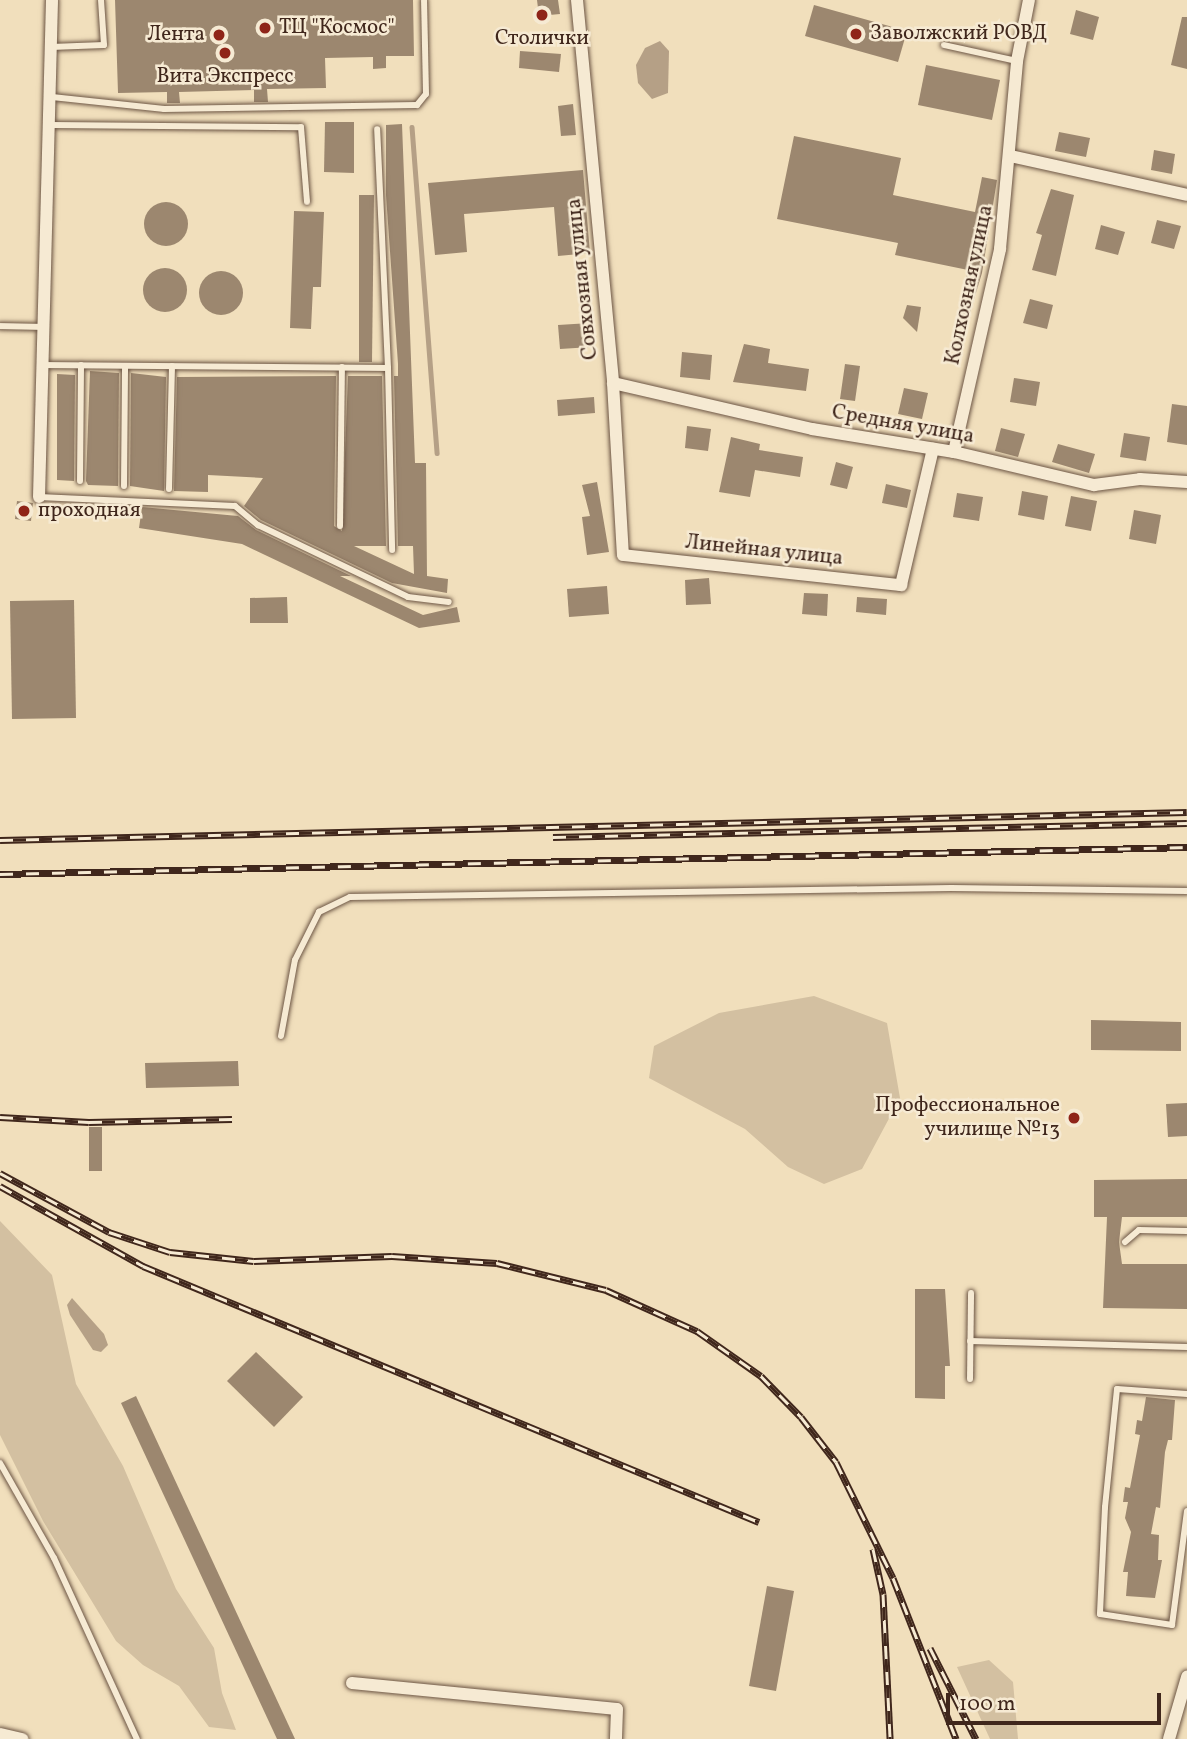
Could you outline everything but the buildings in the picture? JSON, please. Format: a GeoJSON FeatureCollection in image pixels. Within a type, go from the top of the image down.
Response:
{"type":"FeatureCollection","features":[{"type":"Feature","properties":{"kind":"street"},"geometry":{"type":"LineString","coordinates":[[39,497],[41,365],[52,97],[52,0]]}},
{"type":"Feature","properties":{"kind":"street","name":"Совхозная улица"},"geometry":{"type":"LineString","coordinates":[[577,0],[613,383],[623,555]]}},
{"type":"Feature","properties":{"kind":"street","name":"Колхозная улица"},"geometry":{"type":"LineString","coordinates":[[954,452],[1000,249],[1017,61],[1029,0]]}},
{"type":"Feature","properties":{"kind":"street"},"geometry":{"type":"LineString","coordinates":[[1010,156],[1187,195]]}},
{"type":"Feature","properties":{"kind":"street","name":"Средняя улица"},"geometry":{"type":"LineString","coordinates":[[613,383],[812,429],[954,452],[1094,485],[1140,478],[1187,482]]}},
{"type":"Feature","properties":{"kind":"street","name":"Линейная улица"},"geometry":{"type":"LineString","coordinates":[[623,555],[901,585],[933,449]]}},
{"type":"Feature","properties":{"kind":"street"},"geometry":{"type":"LineString","coordinates":[[1169,1739],[1187,1677]]}},
{"type":"Feature","properties":{"kind":"street"},"geometry":{"type":"LineString","coordinates":[[352,1683],[617,1709],[616,1739]]}},
{"type":"Feature","properties":{"kind":"street"},"geometry":{"type":"LineString","coordinates":[[0,1734],[22,1739]]}},
{"type":"Feature","properties":{"kind":"lane"},"geometry":{"type":"LineString","coordinates":[[51,47],[104,45],[101,0]]}},
{"type":"Feature","properties":{"kind":"lane"},"geometry":{"type":"LineString","coordinates":[[52,97],[164,109],[418,105],[426,94],[424,0]]}},
{"type":"Feature","properties":{"kind":"lane"},"geometry":{"type":"LineString","coordinates":[[944,45],[1017,61]]}},
{"type":"Feature","properties":{"kind":"lane"},"geometry":{"type":"LineString","coordinates":[[51,125],[300,127],[307,202]]}},
{"type":"Feature","properties":{"kind":"lane"},"geometry":{"type":"LineString","coordinates":[[377,129],[388,368],[392,550]]}},
{"type":"Feature","properties":{"kind":"lane"},"geometry":{"type":"LineString","coordinates":[[0,326],[43,327]]}},
{"type":"Feature","properties":{"kind":"lane"},"geometry":{"type":"LineString","coordinates":[[41,365],[388,368]]}},
{"type":"Feature","properties":{"kind":"lane"},"geometry":{"type":"LineString","coordinates":[[80,481],[81,365]]}},
{"type":"Feature","properties":{"kind":"lane"},"geometry":{"type":"LineString","coordinates":[[124,486],[125,366]]}},
{"type":"Feature","properties":{"kind":"lane"},"geometry":{"type":"LineString","coordinates":[[169,489],[172,366]]}},
{"type":"Feature","properties":{"kind":"lane"},"geometry":{"type":"LineString","coordinates":[[340,526],[342,368]]}},
{"type":"Feature","properties":{"kind":"lane"},"geometry":{"type":"LineString","coordinates":[[39,497],[236,506],[258,525],[408,597],[449,602]]}},
{"type":"Feature","properties":{"kind":"lane"},"geometry":{"type":"LineString","coordinates":[[281,1036],[295,960],[319,912],[351,897],[950,888],[1187,891]]}},
{"type":"Feature","properties":{"kind":"lane"},"geometry":{"type":"LineString","coordinates":[[1125,1242],[1139,1230],[1187,1231]]}},
{"type":"Feature","properties":{"kind":"lane"},"geometry":{"type":"LineString","coordinates":[[970,1380],[971,1293]]}},
{"type":"Feature","properties":{"kind":"lane"},"geometry":{"type":"LineString","coordinates":[[970,1341],[1187,1347]]}},
{"type":"Feature","properties":{"kind":"lane"},"geometry":{"type":"LineString","coordinates":[[1187,1394],[1117,1389],[1105,1507],[1100,1614],[1172,1625],[1187,1511]]}},
{"type":"Feature","properties":{"kind":"lane"},"geometry":{"type":"LineString","coordinates":[[0,1463],[54,1558],[137,1739]]}},
{"type":"Feature","properties":{"kind":"shaded area"},"geometry":{"type":"Polygon","coordinates":[[[660,41],[669,51],[668,93],[652,99],[638,83],[636,65],[645,48],[660,41]]]}},
{"type":"Feature","properties":{"kind":"shaded area"},"geometry":{"type":"Polygon","coordinates":[[[814,996],[887,1023],[900,1098],[862,1169],[824,1184],[788,1167],[745,1129],[649,1078],[654,1046],[719,1013],[814,996]]]}},
{"type":"Feature","properties":{"kind":"shaded area"},"geometry":{"type":"Polygon","coordinates":[[[0,1221],[52,1275],[76,1384],[123,1466],[176,1589],[214,1648],[222,1693],[236,1730],[209,1727],[179,1686],[143,1665],[116,1641],[43,1521],[0,1435],[0,1221]]]}},
{"type":"Feature","properties":{"kind":"shaded area"},"geometry":{"type":"Polygon","coordinates":[[[72,1298],[104,1334],[108,1345],[101,1352],[93,1350],[70,1315],[67,1305],[72,1298]]]}},
{"type":"Feature","properties":{"kind":"shaded area"},"geometry":{"type":"Polygon","coordinates":[[[989,1660],[1013,1682],[1018,1739],[990,1739],[957,1667],[989,1660]]]}},
{"type":"Feature","properties":{"kind":"waterway"},"geometry":{"type":"LineString","coordinates":[[412,127],[437,453]]}},
{"type":"Feature","properties":{"kind":"railway"},"geometry":{"type":"LineString","coordinates":[[0,840],[1187,812]]}},
{"type":"Feature","properties":{"kind":"railway"},"geometry":{"type":"LineString","coordinates":[[553,837],[1187,823]]}},
{"type":"Feature","properties":{"kind":"railway"},"geometry":{"type":"LineString","coordinates":[[0,874],[1187,847]]}},
{"type":"Feature","properties":{"kind":"railway"},"geometry":{"type":"LineString","coordinates":[[0,1117],[89,1122],[232,1119]]}},
{"type":"Feature","properties":{"kind":"railway"},"geometry":{"type":"LineString","coordinates":[[0,1173],[109,1232],[170,1252],[254,1261],[392,1256],[497,1263],[606,1290],[697,1331],[761,1376],[801,1417],[836,1462],[893,1578],[956,1739]]}},
{"type":"Feature","properties":{"kind":"railway"},"geometry":{"type":"LineString","coordinates":[[0,1186],[143,1266],[759,1522]]}},
{"type":"Feature","properties":{"kind":"railway"},"geometry":{"type":"LineString","coordinates":[[873,1549],[883,1594],[890,1739]]}},
{"type":"Feature","properties":{"kind":"railway"},"geometry":{"type":"LineString","coordinates":[[930,1648],[976,1739]]}},
{"type":"Feature","properties":{"kind":"place","name":"Столички"},"geometry":{"type":"Point","coordinates":[542,15]}},
{"type":"Feature","properties":{"kind":"place","name":"ТЦ \"Космос\""},"geometry":{"type":"Point","coordinates":[265,28]}},
{"type":"Feature","properties":{"kind":"place","name":"Заволжский РОВД"},"geometry":{"type":"Point","coordinates":[856,34]}},
{"type":"Feature","properties":{"kind":"place","name":"Лента"},"geometry":{"type":"Point","coordinates":[219,35]}},
{"type":"Feature","properties":{"kind":"place","name":"Вита Экспресс"},"geometry":{"type":"Point","coordinates":[225,53]}},
{"type":"Feature","properties":{"kind":"place","name":"проходная"},"geometry":{"type":"Point","coordinates":[24,511]}},
{"type":"Feature","properties":{"kind":"place","name":"Профессиональное училище №13"},"geometry":{"type":"Point","coordinates":[1074,1118]}}]}
